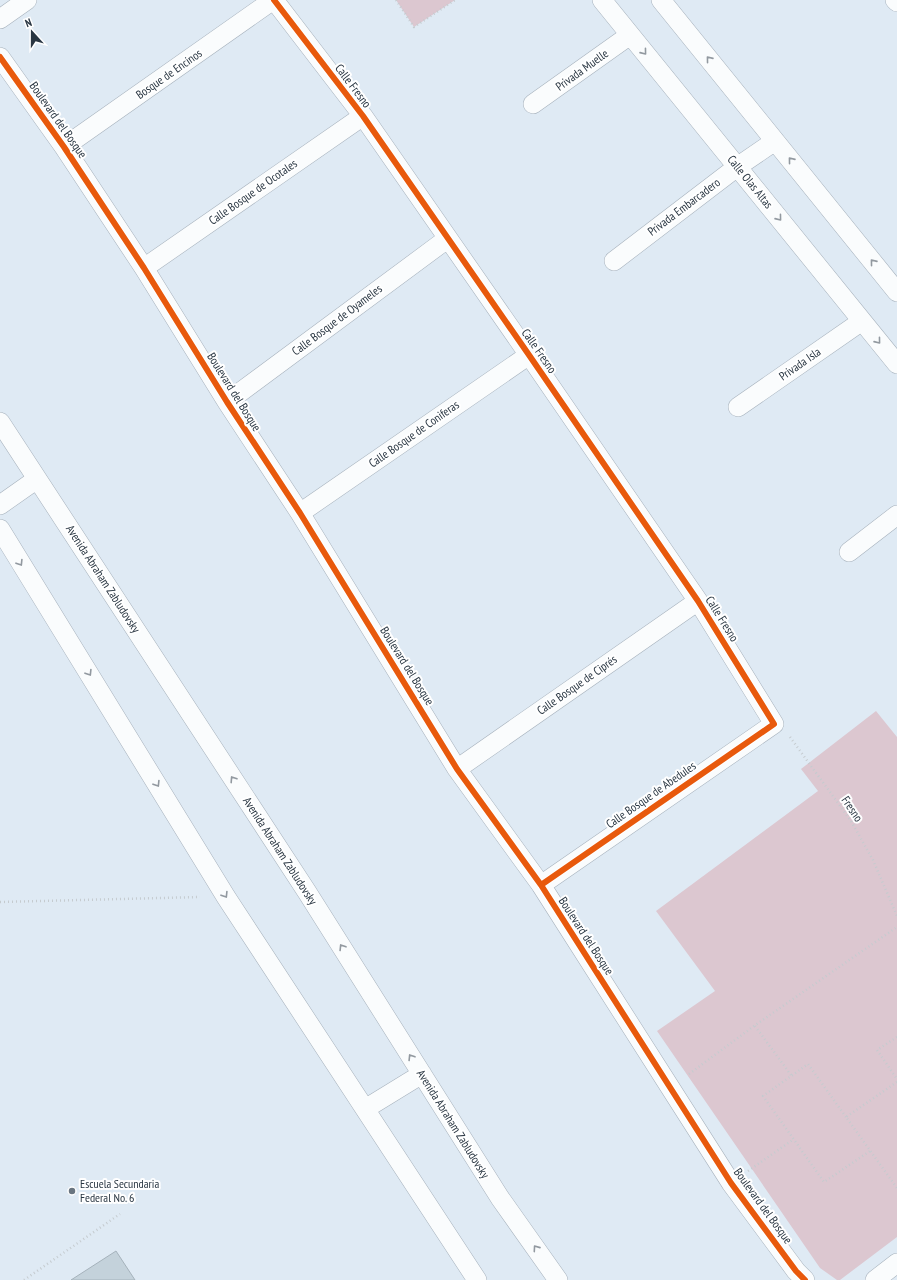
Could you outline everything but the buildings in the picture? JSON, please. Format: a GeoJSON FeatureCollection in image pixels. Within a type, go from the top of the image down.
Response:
{"type":"FeatureCollection","features":[{"type":"Feature","properties":{"kind":"street"},"geometry":{"type":"LineString","coordinates":[[0,19],[27,0]]}},
{"type":"Feature","properties":{"kind":"street","name":"Calle Fresno"},"geometry":{"type":"LineString","coordinates":[[274,0],[363,116],[529,355],[698,600],[774,724]]}},
{"type":"Feature","properties":{"kind":"street","name":"Bosque de Encinos"},"geometry":{"type":"LineString","coordinates":[[64,147],[274,0]]}},
{"type":"Feature","properties":{"kind":"street","name":"Calle Olas Altas"},"geometry":{"type":"LineString","coordinates":[[602,0],[897,364]]}},
{"type":"Feature","properties":{"kind":"street"},"geometry":{"type":"LineString","coordinates":[[661,0],[897,292]]}},
{"type":"Feature","properties":{"kind":"street","name":"Privada Muelle"},"geometry":{"type":"LineString","coordinates":[[533,104],[630,35]]}},
{"type":"Feature","properties":{"kind":"street","name":"Boulevard del Bosque"},"geometry":{"type":"LineString","coordinates":[[0,57],[64,147],[144,268],[227,402],[300,513],[457,769],[541,885],[731,1182],[796,1271],[805,1280]]}},
{"type":"Feature","properties":{"kind":"street","name":"Calle Bosque de Ocotales"},"geometry":{"type":"LineString","coordinates":[[144,268],[363,116]]}},
{"type":"Feature","properties":{"kind":"street","name":"Privada Embarcadero"},"geometry":{"type":"LineString","coordinates":[[614,261],[738,167],[775,141]]}},
{"type":"Feature","properties":{"kind":"street","name":"Calle Bosque de Oyameles"},"geometry":{"type":"LineString","coordinates":[[227,402],[447,238]]}},
{"type":"Feature","properties":{"kind":"street","name":"Privada Isla"},"geometry":{"type":"LineString","coordinates":[[738,408],[862,321]]}},
{"type":"Feature","properties":{"kind":"street","name":"Calle Bosque de Coniferas"},"geometry":{"type":"LineString","coordinates":[[300,513],[529,355]]}},
{"type":"Feature","properties":{"kind":"street","name":"Avenida Abraham Zabludovsky"},"geometry":{"type":"LineString","coordinates":[[0,422],[303,886],[500,1198],[558,1280]]}},
{"type":"Feature","properties":{"kind":"street"},"geometry":{"type":"LineString","coordinates":[[0,505],[37,479]]}},
{"type":"Feature","properties":{"kind":"street"},"geometry":{"type":"LineString","coordinates":[[849,552],[897,515]]}},
{"type":"Feature","properties":{"kind":"street"},"geometry":{"type":"LineString","coordinates":[[0,529],[226,897],[477,1280]]}},
{"type":"Feature","properties":{"kind":"street","name":"Calle Bosque de Ciprés"},"geometry":{"type":"LineString","coordinates":[[457,769],[698,600]]}},
{"type":"Feature","properties":{"kind":"street","name":"Calle Bosque de Abedules"},"geometry":{"type":"LineString","coordinates":[[541,885],[774,724]]}},
{"type":"Feature","properties":{"kind":"street"},"geometry":{"type":"LineString","coordinates":[[365,1109],[422,1074]]}},
{"type":"Feature","properties":{"kind":"street"},"geometry":{"type":"LineString","coordinates":[[875,1280],[897,1263]]}},
{"type":"Feature","properties":{"kind":"path"},"geometry":{"type":"LineString","coordinates":[[396,0],[414,27],[455,0]]}},
{"type":"Feature","properties":{"kind":"path"},"geometry":{"type":"LineString","coordinates":[[0,902],[226,897]]}},
{"type":"Feature","properties":{"kind":"path"},"geometry":{"type":"LineString","coordinates":[[671,1088],[754,1026],[897,927]]}},
{"type":"Feature","properties":{"kind":"path"},"geometry":{"type":"LineString","coordinates":[[754,1026],[791,1075]]}},
{"type":"Feature","properties":{"kind":"path"},"geometry":{"type":"LineString","coordinates":[[846,1117],[897,1080],[877,1050],[897,1037]]}},
{"type":"Feature","properties":{"kind":"path"},"geometry":{"type":"LineString","coordinates":[[870,1151],[824,1182],[763,1096],[808,1064],[897,1188]]}},
{"type":"Feature","properties":{"kind":"path"},"geometry":{"type":"LineString","coordinates":[[731,1182],[794,1139]]}},
{"type":"Feature","properties":{"kind":"path"},"geometry":{"type":"LineString","coordinates":[[24,1280],[120,1214]]}},
{"type":"Feature","properties":{"kind":"shaded area"},"geometry":{"type":"Polygon","coordinates":[[[396,0],[455,0],[414,27],[396,0]]]}},
{"type":"Feature","properties":{"kind":"shaded area"},"geometry":{"type":"Polygon","coordinates":[[[876,711],[897,737],[897,1237],[840,1280],[837,1280],[820,1268],[657,1031],[715,991],[656,911],[818,791],[801,769],[876,711]]]}},
{"type":"Feature","properties":{"kind":"cycle path"},"geometry":{"type":"LineString","coordinates":[[274,0],[363,116],[529,355],[698,601],[774,724],[541,885]]}},
{"type":"Feature","properties":{"kind":"cycle path"},"geometry":{"type":"LineString","coordinates":[[0,57],[64,147],[144,268],[227,402],[300,513],[457,769],[541,885],[731,1183],[796,1271],[805,1280]]}},
{"type":"Feature","properties":{"kind":"place","name":"Escuela Secundaria Federal No. 6"},"geometry":{"type":"Point","coordinates":[72,1191]}}]}
